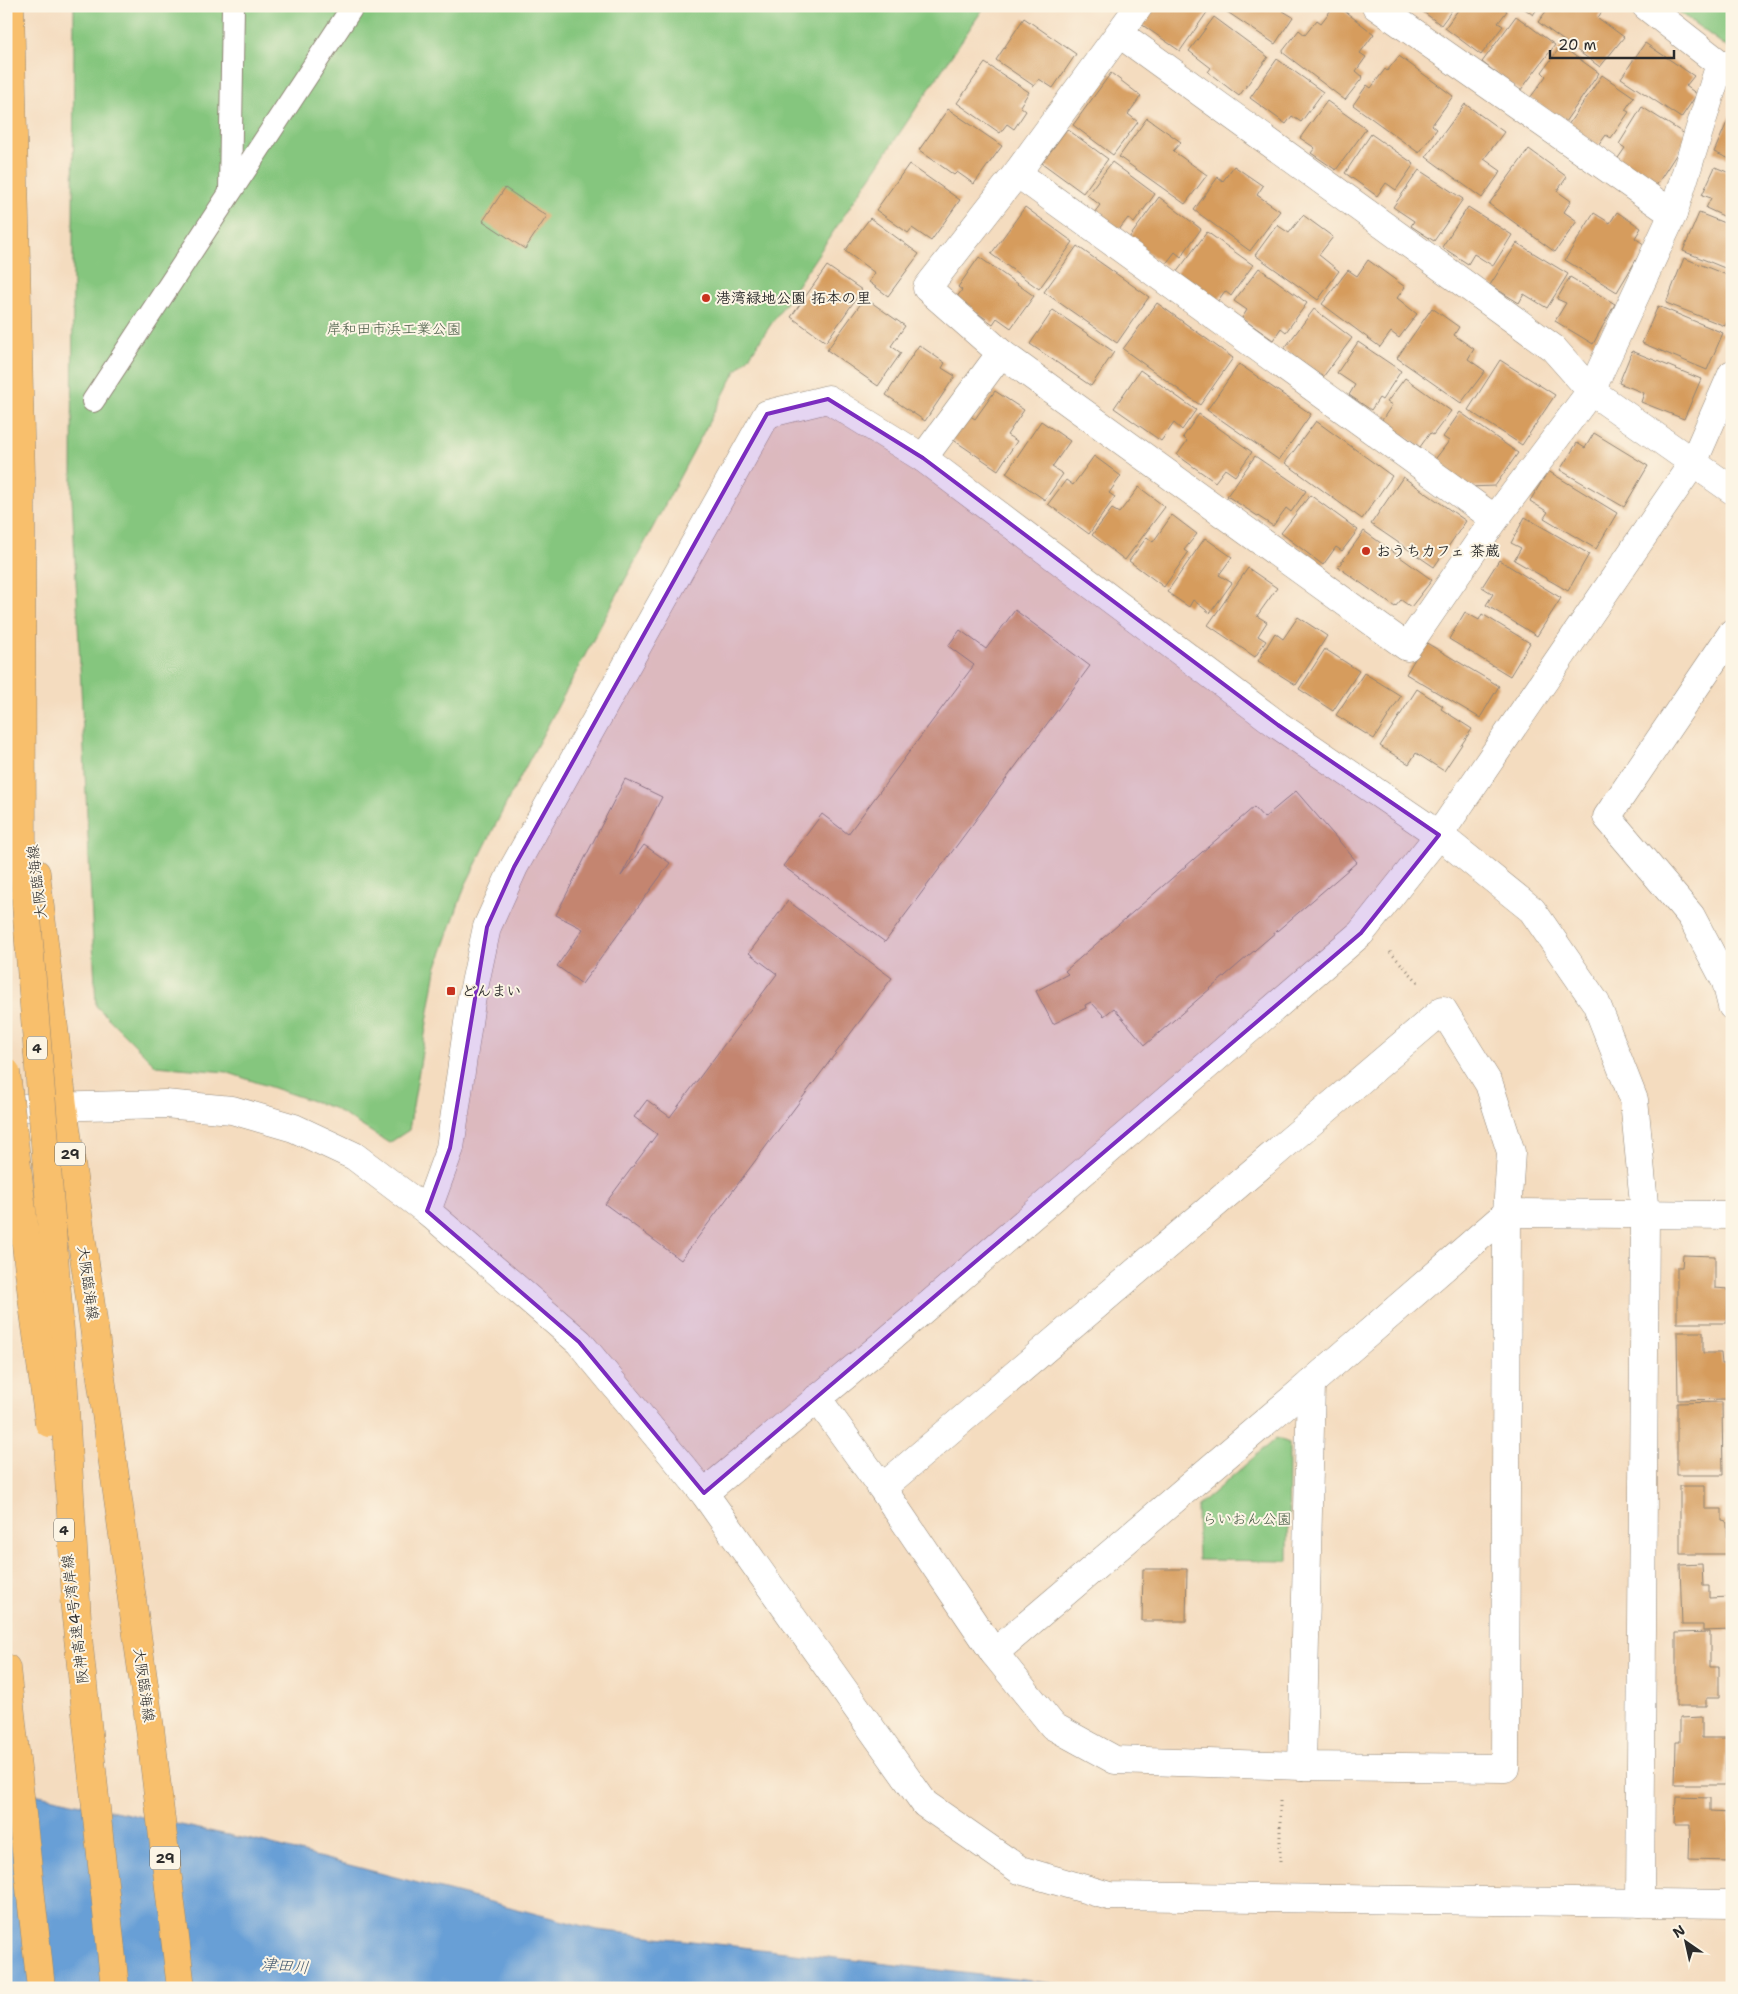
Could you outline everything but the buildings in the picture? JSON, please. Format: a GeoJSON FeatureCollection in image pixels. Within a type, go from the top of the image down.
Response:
{"type":"FeatureCollection","features":[{"type":"Feature","properties":{"kind":"main road","name":"4"},"geometry":{"type":"LineString","coordinates":[[10,6],[21,476],[22,855],[62,1356],[77,1618]]}},
{"type":"Feature","properties":{"kind":"main road","name":"大阪臨海線"},"geometry":{"type":"LineString","coordinates":[[6,578],[28,804],[63,1106],[150,1728],[181,1988]]}},
{"type":"Feature","properties":{"kind":"main road","name":"阪神高速4号湾岸線"},"geometry":{"type":"LineString","coordinates":[[6,1072],[33,1305],[77,1618],[115,1988]]}},
{"type":"Feature","properties":{"kind":"main road"},"geometry":{"type":"LineString","coordinates":[[6,1668],[41,1988]]}},
{"type":"Feature","properties":{"kind":"street"},"geometry":{"type":"LineString","coordinates":[[1139,6],[1017,173],[926,288],[1001,353],[1407,647],[1495,518],[1590,391],[1673,214],[1720,64],[1646,6]]}},
{"type":"Feature","properties":{"kind":"street"},"geometry":{"type":"LineString","coordinates":[[1376,6],[1673,214]]}},
{"type":"Feature","properties":{"kind":"street"},"geometry":{"type":"LineString","coordinates":[[1120,34],[1553,348],[1590,391],[1732,490]]}},
{"type":"Feature","properties":{"kind":"street"},"geometry":{"type":"LineString","coordinates":[[1017,173],[1495,518]]}},
{"type":"Feature","properties":{"kind":"street"},"geometry":{"type":"LineString","coordinates":[[923,458],[1001,353]]}},
{"type":"Feature","properties":{"kind":"street"},"geometry":{"type":"LineString","coordinates":[[704,1493],[896,1333],[1367,926],[1439,835],[1693,463],[1732,374]]}},
{"type":"Feature","properties":{"kind":"street"},"geometry":{"type":"LineString","coordinates":[[427,1211],[450,1148],[471,1002],[487,927],[514,867],[767,414],[828,399],[923,458],[1278,725],[1439,835],[1532,910],[1596,1002],[1634,1100],[1645,1214],[1640,1903]]}},
{"type":"Feature","properties":{"kind":"street"},"geometry":{"type":"LineString","coordinates":[[1729,643],[1607,817],[1691,916],[1726,982],[1732,1006]]}},
{"type":"Feature","properties":{"kind":"street"},"geometry":{"type":"LineString","coordinates":[[818,1398],[882,1488],[994,1654],[1053,1726],[1115,1760],[1290,1766],[1505,1768],[1507,1213],[1512,1152],[1489,1084],[1442,1010],[882,1488]]}},
{"type":"Feature","properties":{"kind":"street"},"geometry":{"type":"LineString","coordinates":[[6,1108],[165,1104],[232,1110],[294,1128],[354,1156],[427,1211],[579,1342],[704,1493],[925,1804],[1020,1870],[1109,1896],[1732,1904]]}},
{"type":"Feature","properties":{"kind":"street"},"geometry":{"type":"LineString","coordinates":[[994,1654],[1507,1213],[1732,1215]]}},
{"type":"Feature","properties":{"kind":"street"},"geometry":{"type":"LineString","coordinates":[[1290,1766],[1311,1383]]}},
{"type":"Feature","properties":{"kind":"lane"},"geometry":{"type":"LineString","coordinates":[[230,191],[233,6]]}},
{"type":"Feature","properties":{"kind":"lane"},"geometry":{"type":"LineString","coordinates":[[93,401],[353,6]]}},
{"type":"Feature","properties":{"kind":"path"},"geometry":{"type":"LineString","coordinates":[[1367,926],[1442,1010]]}},
{"type":"Feature","properties":{"kind":"path"},"geometry":{"type":"LineString","coordinates":[[1280,1869],[1290,1766]]}},
{"type":"Feature","properties":{"kind":"highlighted area"},"geometry":{"type":"Polygon","coordinates":[[[828,399],[923,458],[1278,725],[1439,835],[1361,933],[704,1493],[579,1342],[427,1211],[450,1148],[487,927],[514,867],[767,414],[828,399]]]}},
{"type":"Feature","properties":{"kind":"green space","name":"岸和田市浜工業公園"},"geometry":{"type":"Polygon","coordinates":[[[74,6],[985,6],[749,357],[736,371],[507,802],[465,886],[436,969],[409,1130],[389,1143],[333,1108],[226,1072],[156,1066],[96,1006],[72,496],[74,6]]]}},
{"type":"Feature","properties":{"kind":"green space"},"geometry":{"type":"Polygon","coordinates":[[[1671,6],[1732,6],[1732,51],[1671,6]]]}},
{"type":"Feature","properties":{"kind":"green space","name":"らいおん公園"},"geometry":{"type":"Polygon","coordinates":[[[1276,1438],[1289,1443],[1288,1561],[1198,1560],[1197,1507],[1276,1438]]]}},
{"type":"Feature","properties":{"kind":"water","name":"津田川"},"geometry":{"type":"Polygon","coordinates":[[[6,1788],[261,1842],[598,1930],[1091,1988],[6,1988],[6,1788]]]}},
{"type":"Feature","properties":{"kind":"place","name":"港湾緑地公園 拓本の里"},"geometry":{"type":"Point","coordinates":[706,298]}},
{"type":"Feature","properties":{"kind":"place","name":"おうちカフェ 茶蔵"},"geometry":{"type":"Point","coordinates":[1366,551]}},
{"type":"Feature","properties":{"kind":"place","name":"どんまい"},"geometry":{"type":"Point","coordinates":[451,991]}}]}
